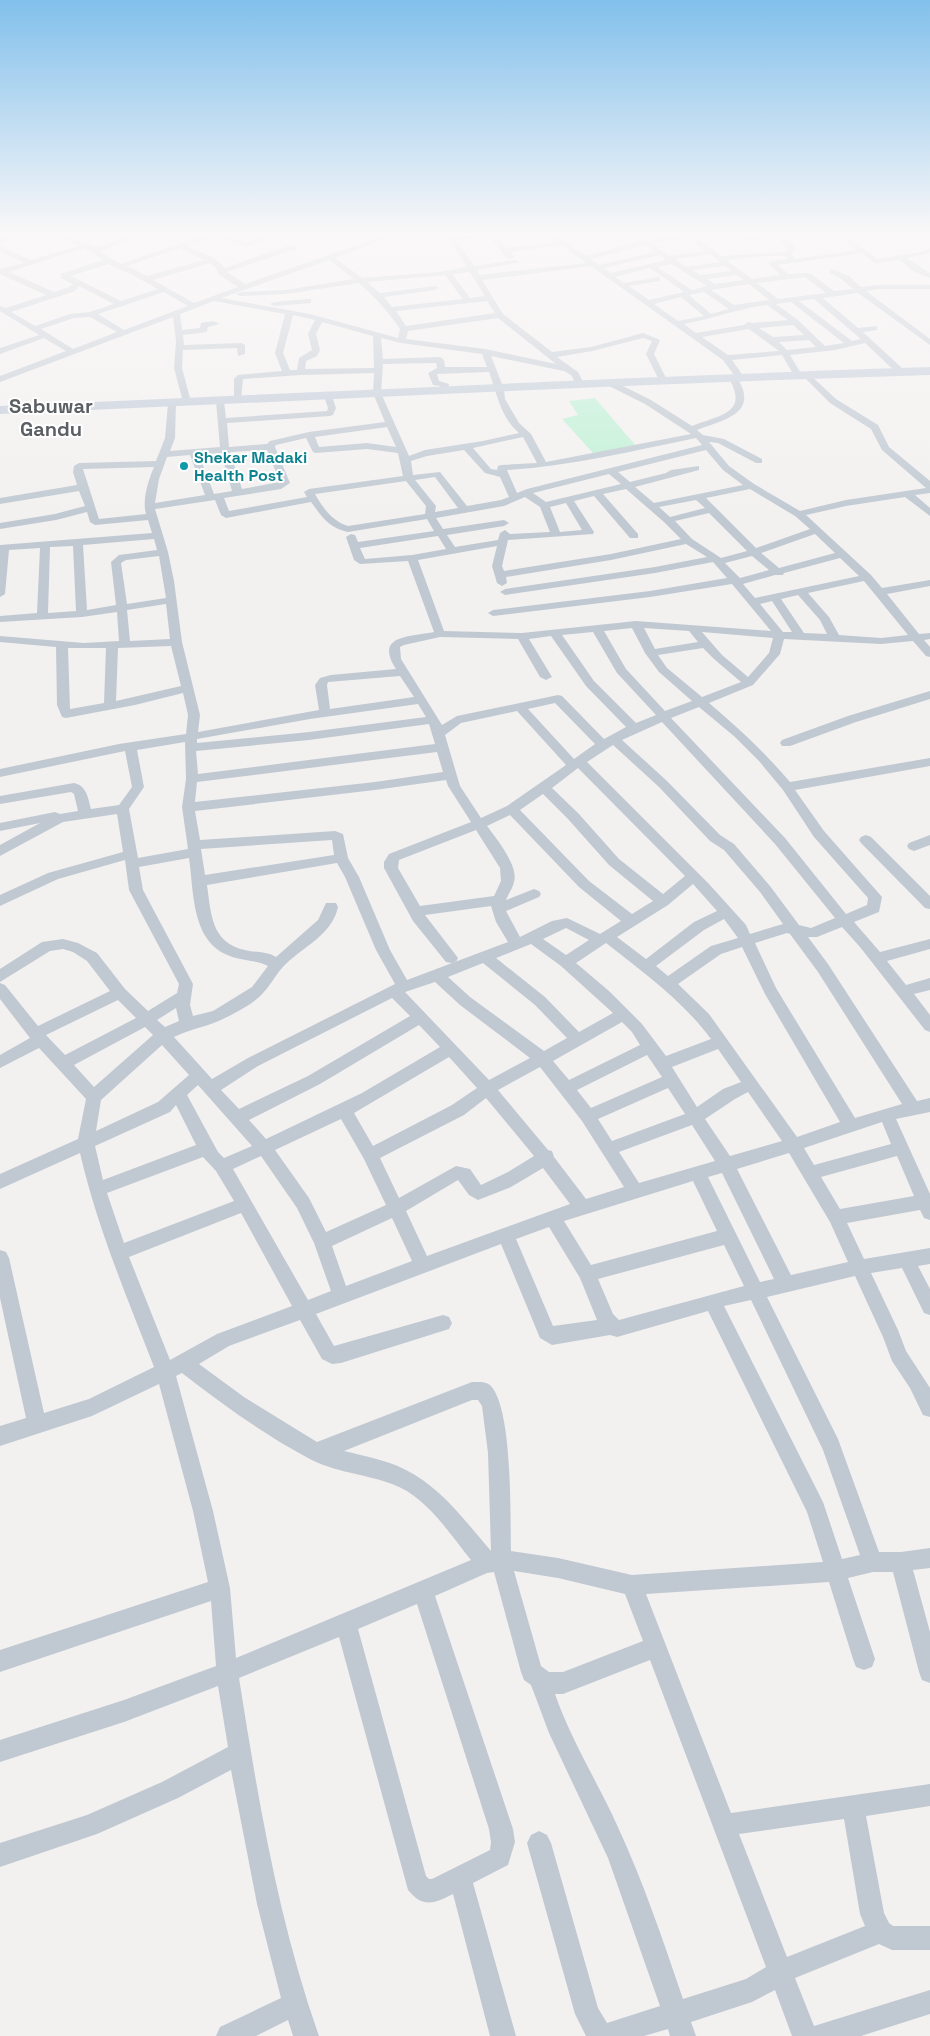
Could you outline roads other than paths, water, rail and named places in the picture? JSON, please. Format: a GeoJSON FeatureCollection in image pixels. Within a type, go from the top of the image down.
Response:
{"type":"FeatureCollection","features":[{"type":"Feature","properties":{"kind":"street"},"geometry":{"type":"LineString","coordinates":[[115,329],[124,333]]}},
{"type":"Feature","properties":{"kind":"street"},"geometry":{"type":"LineString","coordinates":[[0,379],[135,329]]}},
{"type":"Feature","properties":{"kind":"street"},"geometry":{"type":"LineString","coordinates":[[178,329],[178,368],[187,402]]}},
{"type":"Feature","properties":{"kind":"street"},"geometry":{"type":"LineString","coordinates":[[178,333],[204,329]]}},
{"type":"Feature","properties":{"kind":"street"},"geometry":{"type":"LineString","coordinates":[[285,329],[279,353],[280,360],[288,374]]}},
{"type":"Feature","properties":{"kind":"street"},"geometry":{"type":"LineString","coordinates":[[300,372],[302,360],[314,354],[316,350],[312,334],[314,329]]}},
{"type":"Feature","properties":{"kind":"street"},"geometry":{"type":"LineString","coordinates":[[356,329],[400,341],[485,352],[567,369]]}},
{"type":"Feature","properties":{"kind":"street"},"geometry":{"type":"LineString","coordinates":[[400,341],[404,329]]}},
{"type":"Feature","properties":{"kind":"street"},"geometry":{"type":"LineString","coordinates":[[518,329],[575,374],[580,384]]}},
{"type":"Feature","properties":{"kind":"street"},"geometry":{"type":"LineString","coordinates":[[467,447],[488,471],[507,471],[581,459],[696,434],[734,412],[740,406],[741,399],[736,377],[726,358],[686,329]]}},
{"type":"Feature","properties":{"kind":"street"},"geometry":{"type":"LineString","coordinates":[[695,336],[733,329]]}},
{"type":"Feature","properties":{"kind":"street"},"geometry":{"type":"LineString","coordinates":[[755,329],[786,353],[803,375],[833,401],[875,427],[885,448],[930,486]]}},
{"type":"Feature","properties":{"kind":"street"},"geometry":{"type":"LineString","coordinates":[[802,329],[823,350]]}},
{"type":"Feature","properties":{"kind":"street"},"geometry":{"type":"LineString","coordinates":[[830,329],[851,345]]}},
{"type":"Feature","properties":{"kind":"street"},"geometry":{"type":"LineString","coordinates":[[833,331],[854,329]]}},
{"type":"Feature","properties":{"kind":"street"},"geometry":{"type":"LineString","coordinates":[[854,329],[901,372]]}},
{"type":"Feature","properties":{"kind":"street"},"geometry":{"type":"LineString","coordinates":[[912,329],[930,343]]}},
{"type":"Feature","properties":{"kind":"street"},"geometry":{"type":"LineString","coordinates":[[34,330],[71,352]]}},
{"type":"Feature","properties":{"kind":"street"},"geometry":{"type":"LineString","coordinates":[[377,334],[377,394],[404,456],[408,478],[431,506],[430,516],[452,551]]}},
{"type":"Feature","properties":{"kind":"street"},"geometry":{"type":"LineString","coordinates":[[0,351],[43,336]]}},
{"type":"Feature","properties":{"kind":"street"},"geometry":{"type":"LineString","coordinates":[[550,355],[592,349],[634,337],[648,336],[656,340],[650,354],[663,380]]}},
{"type":"Feature","properties":{"kind":"street"},"geometry":{"type":"LineString","coordinates":[[771,340],[810,337]]}},
{"type":"Feature","properties":{"kind":"street"},"geometry":{"type":"LineString","coordinates":[[726,358],[823,350],[868,340]]}},
{"type":"Feature","properties":{"kind":"street"},"geometry":{"type":"LineString","coordinates":[[179,348],[240,345],[241,354]]}},
{"type":"Feature","properties":{"kind":"street"},"geometry":{"type":"LineString","coordinates":[[485,352],[500,389],[501,399],[514,424],[526,434],[543,465]]}},
{"type":"Feature","properties":{"kind":"street"},"geometry":{"type":"LineString","coordinates":[[237,400],[239,378],[440,360],[441,370]]}},
{"type":"Feature","properties":{"kind":"street"},"geometry":{"type":"LineString","coordinates":[[443,391],[445,384],[436,382],[432,373],[441,370],[492,369]]}},
{"type":"Feature","properties":{"kind":"street"},"geometry":{"type":"LineString","coordinates":[[0,410],[500,389],[663,380],[930,371]]}},
{"type":"Feature","properties":{"kind":"street"},"geometry":{"type":"LineString","coordinates":[[610,383],[648,402],[696,434],[709,446],[726,468],[751,486],[799,514],[867,577],[924,637],[930,654]]}},
{"type":"Feature","properties":{"kind":"street"},"geometry":{"type":"LineString","coordinates":[[222,421],[330,413],[332,408],[328,396]]}},
{"type":"Feature","properties":{"kind":"street"},"geometry":{"type":"LineString","coordinates":[[220,401],[225,450],[238,493]]}},
{"type":"Feature","properties":{"kind":"street"},"geometry":{"type":"LineString","coordinates":[[172,403],[170,438],[154,479],[150,512],[163,552],[176,642],[194,715],[191,742],[192,778],[188,807],[206,926],[214,939],[233,952],[247,956],[264,957],[277,964]]}},
{"type":"Feature","properties":{"kind":"street"},"geometry":{"type":"LineString","coordinates":[[164,454],[270,447],[273,443],[280,440],[390,424]]}},
{"type":"Feature","properties":{"kind":"street"},"geometry":{"type":"LineString","coordinates":[[526,434],[495,449],[467,447],[429,465],[408,478],[309,492],[333,525],[348,528],[430,516],[504,502],[525,493],[709,446]]}},
{"type":"Feature","properties":{"kind":"street"},"geometry":{"type":"LineString","coordinates":[[696,434],[721,441],[759,461]]}},
{"type":"Feature","properties":{"kind":"street"},"geometry":{"type":"LineString","coordinates":[[309,435],[316,450],[367,446],[429,465],[465,510]]}},
{"type":"Feature","properties":{"kind":"street"},"geometry":{"type":"LineString","coordinates":[[159,464],[79,466],[78,472],[95,522],[284,485],[285,483],[270,447]]}},
{"type":"Feature","properties":{"kind":"street"},"geometry":{"type":"LineString","coordinates":[[495,449],[507,471],[514,498]]}},
{"type":"Feature","properties":{"kind":"street"},"geometry":{"type":"LineString","coordinates":[[193,452],[226,516],[313,500]]}},
{"type":"Feature","properties":{"kind":"street"},"geometry":{"type":"LineString","coordinates":[[544,504],[628,486],[672,475],[671,473],[696,468]]}},
{"type":"Feature","properties":{"kind":"street"},"geometry":{"type":"LineString","coordinates":[[610,470],[668,520],[688,541],[718,559],[780,635]]}},
{"type":"Feature","properties":{"kind":"street"},"geometry":{"type":"LineString","coordinates":[[651,506],[751,486]]}},
{"type":"Feature","properties":{"kind":"street"},"geometry":{"type":"LineString","coordinates":[[0,502],[83,487]]}},
{"type":"Feature","properties":{"kind":"street"},"geometry":{"type":"LineString","coordinates":[[799,514],[846,503],[930,490]]}},
{"type":"Feature","properties":{"kind":"street"},"geometry":{"type":"LineString","coordinates":[[525,493],[544,504],[556,535]]}},
{"type":"Feature","properties":{"kind":"street"},"geometry":{"type":"LineString","coordinates":[[597,493],[634,536]]}},
{"type":"Feature","properties":{"kind":"street"},"geometry":{"type":"LineString","coordinates":[[907,494],[930,513]]}},
{"type":"Feature","properties":{"kind":"street"},"geometry":{"type":"LineString","coordinates":[[699,497],[754,552],[779,573]]}},
{"type":"Feature","properties":{"kind":"street"},"geometry":{"type":"LineString","coordinates":[[348,528],[359,560],[364,562],[412,558],[505,540],[589,532],[568,499]]}},
{"type":"Feature","properties":{"kind":"street"},"geometry":{"type":"LineString","coordinates":[[481,635],[505,592],[497,562],[505,540],[504,502]]}},
{"type":"Feature","properties":{"kind":"street"},"geometry":{"type":"LineString","coordinates":[[0,526],[56,517],[89,508]]}},
{"type":"Feature","properties":{"kind":"street"},"geometry":{"type":"LineString","coordinates":[[668,520],[710,510]]}},
{"type":"Feature","properties":{"kind":"street"},"geometry":{"type":"LineString","coordinates":[[354,546],[504,523]]}},
{"type":"Feature","properties":{"kind":"street"},"geometry":{"type":"LineString","coordinates":[[505,592],[672,567],[754,552],[817,530]]}},
{"type":"Feature","properties":{"kind":"street"},"geometry":{"type":"LineString","coordinates":[[0,594],[2,548],[158,536]]}},
{"type":"Feature","properties":{"kind":"street"},"geometry":{"type":"LineString","coordinates":[[499,575],[611,557],[688,541]]}},
{"type":"Feature","properties":{"kind":"street"},"geometry":{"type":"LineString","coordinates":[[78,542],[82,614]]}},
{"type":"Feature","properties":{"kind":"street"},"geometry":{"type":"LineString","coordinates":[[42,616],[45,545]]}},
{"type":"Feature","properties":{"kind":"street"},"geometry":{"type":"LineString","coordinates":[[110,706],[118,646],[125,634],[116,562],[123,557],[163,552]]}},
{"type":"Feature","properties":{"kind":"street"},"geometry":{"type":"LineString","coordinates":[[493,613],[650,594],[737,581],[779,573],[843,554]]}},
{"type":"Feature","properties":{"kind":"street"},"geometry":{"type":"LineString","coordinates":[[412,558],[440,634]]}},
{"type":"Feature","properties":{"kind":"street"},"geometry":{"type":"LineString","coordinates":[[754,602],[867,577]]}},
{"type":"Feature","properties":{"kind":"street"},"geometry":{"type":"LineString","coordinates":[[880,592],[930,582]]}},
{"type":"Feature","properties":{"kind":"street"},"geometry":{"type":"LineString","coordinates":[[800,591],[825,619],[835,639]]}},
{"type":"Feature","properties":{"kind":"street"},"geometry":{"type":"LineString","coordinates":[[774,597],[788,615],[800,636]]}},
{"type":"Feature","properties":{"kind":"street"},"geometry":{"type":"LineString","coordinates":[[0,619],[82,614],[171,600]]}},
{"type":"Feature","properties":{"kind":"street"},"geometry":{"type":"LineString","coordinates":[[517,944],[502,920],[498,904],[507,884],[506,867],[454,786],[434,720],[402,672],[395,659],[394,646],[400,642],[440,634],[522,636],[636,624],[835,639],[881,641],[924,637]]}},
{"type":"Feature","properties":{"kind":"street"},"geometry":{"type":"LineString","coordinates":[[636,624],[651,654],[662,670],[698,702],[739,734],[763,758],[787,787],[819,834],[875,897],[874,908],[812,933],[787,928],[716,950],[668,983]]}},
{"type":"Feature","properties":{"kind":"street"},"geometry":{"type":"LineString","coordinates":[[690,627],[704,644],[750,683]]}},
{"type":"Feature","properties":{"kind":"street"},"geometry":{"type":"LineString","coordinates":[[598,629],[621,671],[780,841],[930,1024]]}},
{"type":"Feature","properties":{"kind":"street"},"geometry":{"type":"LineString","coordinates":[[556,632],[566,651],[592,687],[634,728]]}},
{"type":"Feature","properties":{"kind":"street"},"geometry":{"type":"LineString","coordinates":[[451,958],[418,917],[391,868],[394,857],[512,809],[576,764],[634,728],[750,683],[774,654],[780,635]]}},
{"type":"Feature","properties":{"kind":"street"},"geometry":{"type":"LineString","coordinates":[[522,636],[546,677]]}},
{"type":"Feature","properties":{"kind":"street"},"geometry":{"type":"LineString","coordinates":[[0,639],[62,645],[118,646],[176,642]]}},
{"type":"Feature","properties":{"kind":"street"},"geometry":{"type":"LineString","coordinates":[[651,654],[704,644]]}},
{"type":"Feature","properties":{"kind":"street"},"geometry":{"type":"LineString","coordinates":[[62,645],[64,712],[69,714],[187,688]]}},
{"type":"Feature","properties":{"kind":"street"},"geometry":{"type":"LineString","coordinates":[[326,713],[321,685],[324,680],[402,672]]}},
{"type":"Feature","properties":{"kind":"street"},"geometry":{"type":"LineString","coordinates":[[786,743],[852,719],[930,695]]}},
{"type":"Feature","properties":{"kind":"street"},"geometry":{"type":"LineString","coordinates":[[439,733],[457,720],[556,699],[561,700],[576,719],[676,796],[715,838],[728,848],[765,889],[797,930],[860,1024],[912,1108]]}},
{"type":"Feature","properties":{"kind":"street"},"geometry":{"type":"LineString","coordinates":[[191,742],[326,713],[421,700]]}},
{"type":"Feature","properties":{"kind":"street"},"geometry":{"type":"LineString","coordinates":[[520,707],[576,764],[693,876],[727,912],[747,940],[770,990],[851,1126]]}},
{"type":"Feature","properties":{"kind":"street"},"geometry":{"type":"LineString","coordinates":[[0,800],[25,781],[77,756],[191,742],[309,736],[434,720]]}},
{"type":"Feature","properties":{"kind":"street"},"geometry":{"type":"LineString","coordinates":[[192,778],[443,747]]}},
{"type":"Feature","properties":{"kind":"street"},"geometry":{"type":"LineString","coordinates":[[131,748],[138,787],[123,809],[136,890],[186,984],[184,1016],[187,1024]]}},
{"type":"Feature","properties":{"kind":"street"},"geometry":{"type":"LineString","coordinates":[[787,787],[930,762]]}},
{"type":"Feature","properties":{"kind":"street"},"geometry":{"type":"LineString","coordinates":[[0,773],[25,781],[74,787],[80,792],[85,813]]}},
{"type":"Feature","properties":{"kind":"street"},"geometry":{"type":"LineString","coordinates":[[188,807],[375,786],[451,775]]}},
{"type":"Feature","properties":{"kind":"street"},"geometry":{"type":"LineString","coordinates":[[544,788],[573,816],[614,862],[663,902]]}},
{"type":"Feature","properties":{"kind":"street"},"geometry":{"type":"LineString","coordinates":[[0,851],[60,818],[123,809]]}},
{"type":"Feature","properties":{"kind":"street"},"geometry":{"type":"LineString","coordinates":[[512,809],[584,884],[632,922]]}},
{"type":"Feature","properties":{"kind":"street"},"geometry":{"type":"LineString","coordinates":[[0,827],[48,816],[60,818]]}},
{"type":"Feature","properties":{"kind":"street"},"geometry":{"type":"LineString","coordinates":[[0,900],[53,876],[131,859],[194,848],[330,834],[338,837],[342,858],[352,877],[398,988],[421,1017],[489,1088],[546,1156],[582,1207]]}},
{"type":"Feature","properties":{"kind":"street"},"geometry":{"type":"LineString","coordinates":[[866,840],[930,904]]}},
{"type":"Feature","properties":{"kind":"street"},"geometry":{"type":"LineString","coordinates":[[914,846],[930,840]]}},
{"type":"Feature","properties":{"kind":"street"},"geometry":{"type":"LineString","coordinates":[[199,881],[342,858]]}},
{"type":"Feature","properties":{"kind":"street"},"geometry":{"type":"LineString","coordinates":[[566,962],[663,902],[693,876]]}},
{"type":"Feature","properties":{"kind":"street"},"geometry":{"type":"LineString","coordinates":[[417,913],[420,911],[498,904],[534,894]]}},
{"type":"Feature","properties":{"kind":"street"},"geometry":{"type":"LineString","coordinates":[[306,2036],[295,2004],[269,1904],[246,1794],[227,1672],[220,1588],[174,1367],[120,1254],[98,1189],[86,1142],[94,1097],[164,1035],[187,1024],[218,1015],[257,991],[277,964],[299,947],[323,924],[329,916],[331,907]]}},
{"type":"Feature","properties":{"kind":"street"},"geometry":{"type":"LineString","coordinates":[[646,966],[699,926],[727,912]]}},
{"type":"Feature","properties":{"kind":"street"},"geometry":{"type":"LineString","coordinates":[[211,1088],[253,1062],[398,988],[437,976],[485,957],[532,938],[557,925],[567,923],[605,938],[668,983],[704,1018],[751,1084],[793,1145],[836,1217],[892,1336],[898,1355],[917,1382],[930,1408]]}},
{"type":"Feature","properties":{"kind":"street"},"geometry":{"type":"LineString","coordinates":[[532,938],[566,962],[604,995],[637,1028],[663,1064],[726,1164],[786,1284]]}},
{"type":"Feature","properties":{"kind":"street"},"geometry":{"type":"LineString","coordinates":[[0,976],[47,946],[63,944],[78,948],[92,957],[120,993],[164,1035],[264,1148],[303,1203],[322,1242],[341,1295]]}},
{"type":"Feature","properties":{"kind":"street"},"geometry":{"type":"LineString","coordinates":[[877,958],[930,944]]}},
{"type":"Feature","properties":{"kind":"street"},"geometry":{"type":"LineString","coordinates":[[485,957],[540,1001],[578,1040]]}},
{"type":"Feature","properties":{"kind":"street"},"geometry":{"type":"LineString","coordinates":[[437,976],[465,1001],[543,1059],[588,1116],[635,1191]]}},
{"type":"Feature","properties":{"kind":"street"},"geometry":{"type":"LineString","coordinates":[[903,992],[930,984]]}},
{"type":"Feature","properties":{"kind":"street"},"geometry":{"type":"LineString","coordinates":[[0,989],[38,1037],[94,1097]]}},
{"type":"Feature","properties":{"kind":"street"},"geometry":{"type":"LineString","coordinates":[[0,1062],[38,1037],[120,993]]}},
{"type":"Feature","properties":{"kind":"street"},"geometry":{"type":"LineString","coordinates":[[62,1064],[132,1028],[184,996]]}},
{"type":"Feature","properties":{"kind":"street"},"geometry":{"type":"LineString","coordinates":[[370,1155],[458,1110],[489,1088],[530,1064],[543,1059],[622,1015]]}},
{"type":"Feature","properties":{"kind":"street"},"geometry":{"type":"LineString","coordinates":[[237,1118],[314,1080],[421,1017]]}},
{"type":"Feature","properties":{"kind":"street"},"geometry":{"type":"LineString","coordinates":[[663,1064],[721,1041]]}},
{"type":"Feature","properties":{"kind":"street"},"geometry":{"type":"LineString","coordinates":[[567,1088],[649,1047]]}},
{"type":"Feature","properties":{"kind":"street"},"geometry":{"type":"LineString","coordinates":[[222,1166],[368,1098],[450,1048]]}},
{"type":"Feature","properties":{"kind":"street"},"geometry":{"type":"LineString","coordinates":[[0,1182],[164,1108],[200,1075]]}},
{"type":"Feature","properties":{"kind":"street"},"geometry":{"type":"LineString","coordinates":[[588,1116],[672,1080]]}},
{"type":"Feature","properties":{"kind":"street"},"geometry":{"type":"LineString","coordinates":[[609,1148],[695,1117],[729,1094],[751,1084]]}},
{"type":"Feature","properties":{"kind":"street"},"geometry":{"type":"LineString","coordinates":[[179,1095],[206,1148],[222,1166],[245,1204],[328,1353],[332,1356],[443,1323]]}},
{"type":"Feature","properties":{"kind":"street"},"geometry":{"type":"LineString","coordinates":[[0,1436],[92,1407],[174,1367],[223,1340],[506,1234],[582,1207],[793,1145],[886,1114],[930,1105]]}},
{"type":"Feature","properties":{"kind":"street"},"geometry":{"type":"LineString","coordinates":[[344,1110],[370,1155],[423,1265]]}},
{"type":"Feature","properties":{"kind":"street"},"geometry":{"type":"LineString","coordinates":[[836,1217],[928,1207],[886,1114]]}},
{"type":"Feature","properties":{"kind":"street"},"geometry":{"type":"LineString","coordinates":[[98,1189],[206,1148]]}},
{"type":"Feature","properties":{"kind":"street"},"geometry":{"type":"LineString","coordinates":[[809,1173],[901,1148]]}},
{"type":"Feature","properties":{"kind":"street"},"geometry":{"type":"LineString","coordinates":[[322,1242],[395,1210],[456,1172],[462,1172],[468,1176],[474,1190],[478,1193],[535,1165],[546,1156]]}},
{"type":"Feature","properties":{"kind":"street"},"geometry":{"type":"LineString","coordinates":[[697,1172],[831,1446],[873,1562]]}},
{"type":"Feature","properties":{"kind":"street"},"geometry":{"type":"LineString","coordinates":[[120,1254],[245,1204]]}},
{"type":"Feature","properties":{"kind":"street"},"geometry":{"type":"LineString","coordinates":[[554,1218],[586,1274],[606,1320],[617,1329],[712,1301],[860,1268],[930,1256]]}},
{"type":"Feature","properties":{"kind":"street"},"geometry":{"type":"LineString","coordinates":[[506,1234],[546,1332],[552,1336],[611,1326]]}},
{"type":"Feature","properties":{"kind":"street"},"geometry":{"type":"LineString","coordinates":[[586,1274],[728,1236]]}},
{"type":"Feature","properties":{"kind":"street"},"geometry":{"type":"LineString","coordinates":[[0,1258],[5,1301],[37,1424]]}},
{"type":"Feature","properties":{"kind":"street"},"geometry":{"type":"LineString","coordinates":[[906,1260],[930,1307]]}},
{"type":"Feature","properties":{"kind":"street"},"geometry":{"type":"LineString","coordinates":[[712,1301],[816,1509],[864,1659]]}},
{"type":"Feature","properties":{"kind":"street"},"geometry":{"type":"LineString","coordinates":[[174,1367],[316,1452],[398,1476],[422,1491],[494,1562]]}},
{"type":"Feature","properties":{"kind":"street"},"geometry":{"type":"LineString","coordinates":[[316,1452],[472,1391],[483,1391],[491,1403],[498,1453],[494,1562],[532,1672],[540,1681],[561,1736],[618,1854],[679,2025]]}},
{"type":"Feature","properties":{"kind":"street"},"geometry":{"type":"LineString","coordinates":[[0,1751],[68,1731],[281,1652],[494,1562],[520,1561],[632,1585],[837,1571],[873,1562],[902,1562],[930,1558]]}},
{"type":"Feature","properties":{"kind":"street"},"geometry":{"type":"LineString","coordinates":[[902,1562],[930,1672]]}},
{"type":"Feature","properties":{"kind":"street"},"geometry":{"type":"LineString","coordinates":[[632,1585],[805,2036]]}},
{"type":"Feature","properties":{"kind":"street"},"geometry":{"type":"LineString","coordinates":[[0,1661],[220,1588]]}},
{"type":"Feature","properties":{"kind":"street"},"geometry":{"type":"LineString","coordinates":[[346,1624],[416,1882],[424,1891],[434,1891],[500,1857],[503,1842],[501,1829],[423,1591]]}},
{"type":"Feature","properties":{"kind":"street"},"geometry":{"type":"LineString","coordinates":[[540,1681],[551,1684],[563,1683],[656,1647]]}},
{"type":"Feature","properties":{"kind":"street"},"geometry":{"type":"LineString","coordinates":[[0,1855],[89,1826],[170,1790],[240,1753]]}},
{"type":"Feature","properties":{"kind":"street"},"geometry":{"type":"LineString","coordinates":[[725,1825],[930,1795]]}},
{"type":"Feature","properties":{"kind":"street"},"geometry":{"type":"LineString","coordinates":[[853,1806],[872,1914],[880,1932],[892,1938],[930,1938]]}},
{"type":"Feature","properties":{"kind":"street"},"geometry":{"type":"LineString","coordinates":[[538,1843],[587,2014],[603,2036],[679,2025],[752,1990],[781,1972],[880,1932]]}},
{"type":"Feature","properties":{"kind":"street"},"geometry":{"type":"LineString","coordinates":[[460,1878],[503,2036]]}},
{"type":"Feature","properties":{"kind":"street"},"geometry":{"type":"LineString","coordinates":[[820,2036],[930,2002]]}},
{"type":"Feature","properties":{"kind":"street"},"geometry":{"type":"LineString","coordinates":[[228,2036],[295,2004]]}},
{"type":"Feature","properties":{"kind":"place","name":"Shekar Madaki Health Post"},"geometry":{"type":"Point","coordinates":[184,466]}},
{"type":"Feature","properties":{"kind":"district","name":"Sabuwar Gandu"},"geometry":{"type":"Point","coordinates":[51,418]}}]}
